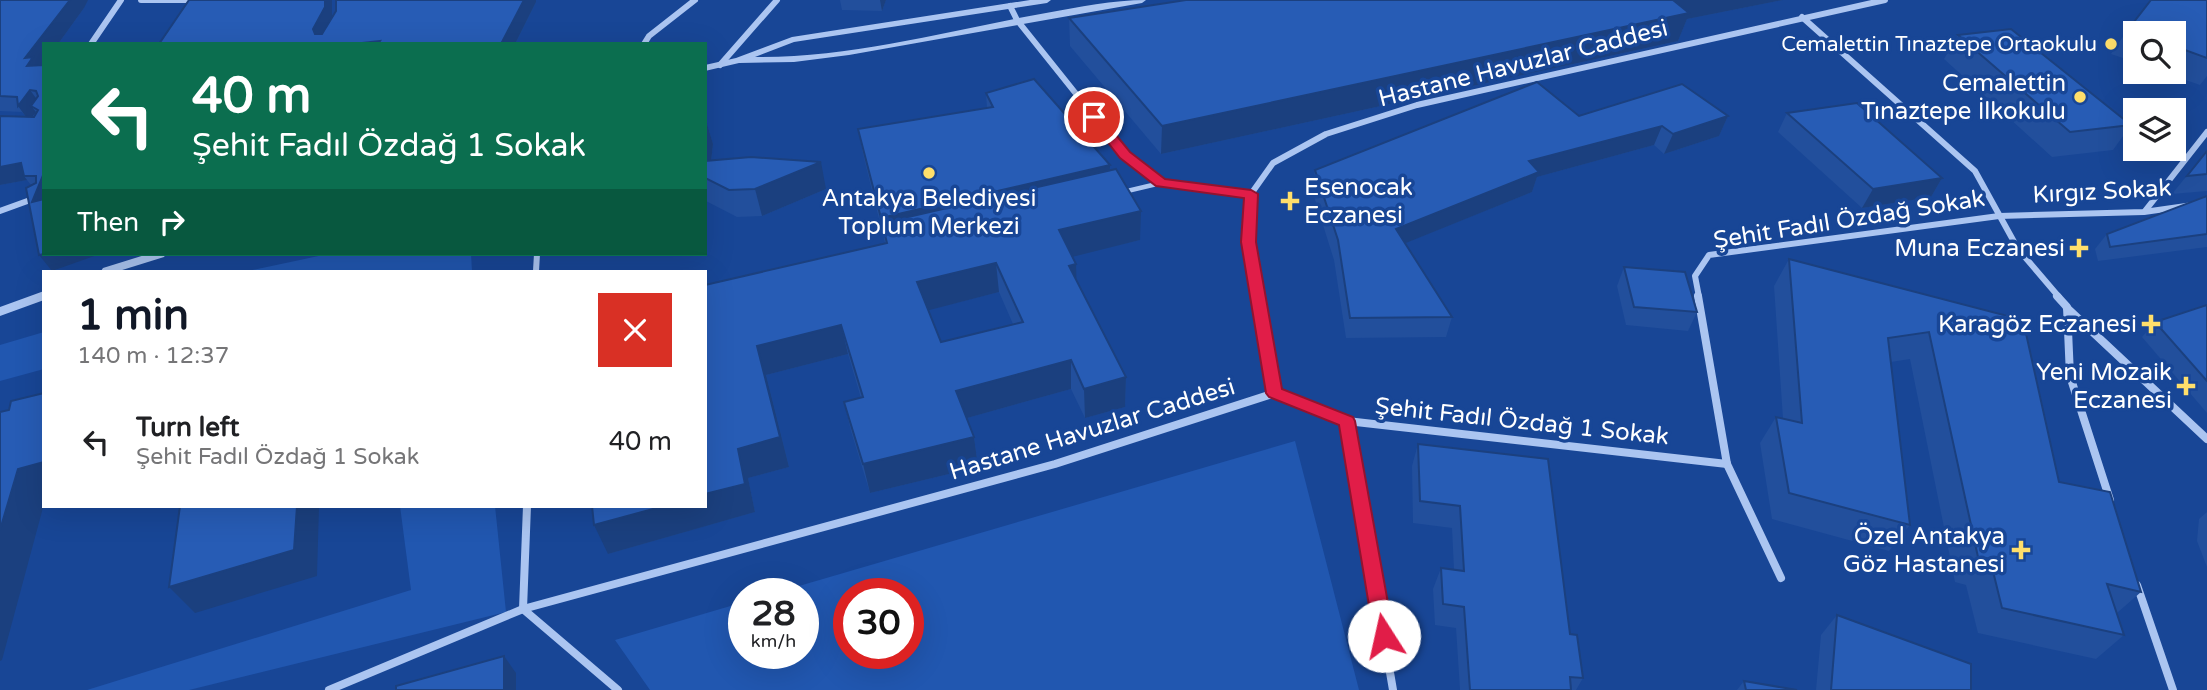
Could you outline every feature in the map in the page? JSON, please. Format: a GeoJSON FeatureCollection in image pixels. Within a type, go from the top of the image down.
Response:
{"type":"FeatureCollection","features":[{"type":"Feature","properties":{"kind":"street"},"geometry":{"type":"LineString","coordinates":[[92,42],[121,0]]}},
{"type":"Feature","properties":{"kind":"street"},"geometry":{"type":"LineString","coordinates":[[141,0],[195,0]]}},
{"type":"Feature","properties":{"kind":"street"},"geometry":{"type":"LineString","coordinates":[[644,42],[695,0]]}},
{"type":"Feature","properties":{"kind":"street"},"geometry":{"type":"LineString","coordinates":[[720,65],[777,0]]}},
{"type":"Feature","properties":{"kind":"street"},"geometry":{"type":"LineString","coordinates":[[707,68],[739,60],[803,38],[1047,0]]}},
{"type":"Feature","properties":{"kind":"street"},"geometry":{"type":"LineString","coordinates":[[739,60],[795,61],[829,57],[1017,20],[1142,0]]}},
{"type":"Feature","properties":{"kind":"street","name":"Hastane Havuzlar Caddesi"},"geometry":{"type":"LineString","coordinates":[[1251,194],[1273,163],[1326,134],[1417,106],[1885,0]]}},
{"type":"Feature","properties":{"kind":"street"},"geometry":{"type":"LineString","coordinates":[[1010,6],[1017,20],[1125,155],[1161,183],[1251,194],[1248,242],[1275,393]]}},
{"type":"Feature","properties":{"kind":"street"},"geometry":{"type":"LineString","coordinates":[[1802,17],[1975,171],[2018,248],[2067,307],[2207,439]]}},
{"type":"Feature","properties":{"kind":"street"},"geometry":{"type":"LineString","coordinates":[[2144,212],[2207,132]]}},
{"type":"Feature","properties":{"kind":"street"},"geometry":{"type":"LineString","coordinates":[[0,211],[42,196]]}},
{"type":"Feature","properties":{"kind":"street","name":"Kırgız Sokak"},"geometry":{"type":"LineString","coordinates":[[1999,216],[2144,212],[2207,202]]}},
{"type":"Feature","properties":{"kind":"street","name":"Şehit Fadıl Özdağ Sokak"},"geometry":{"type":"LineString","coordinates":[[1781,578],[1727,464],[1695,276],[1709,255],[1999,216]]}},
{"type":"Feature","properties":{"kind":"street"},"geometry":{"type":"LineString","coordinates":[[110,270],[154,256]]}},
{"type":"Feature","properties":{"kind":"street"},"geometry":{"type":"LineString","coordinates":[[0,312],[42,296]]}},
{"type":"Feature","properties":{"kind":"street"},"geometry":{"type":"LineString","coordinates":[[2067,307],[2070,376],[2112,505]]}},
{"type":"Feature","properties":{"kind":"street","name":"Hastane Havuzlar Caddesi"},"geometry":{"type":"LineString","coordinates":[[329,690],[523,609],[1055,464],[1275,393]]}},
{"type":"Feature","properties":{"kind":"street","name":"Şehit Fadıl Özdağ 1 Sokak"},"geometry":{"type":"LineString","coordinates":[[1275,393],[1347,421],[1727,464]]}},
{"type":"Feature","properties":{"kind":"street"},"geometry":{"type":"LineString","coordinates":[[1347,421],[1393,690]]}},
{"type":"Feature","properties":{"kind":"street"},"geometry":{"type":"LineString","coordinates":[[527,508],[523,609],[618,690]]}},
{"type":"Feature","properties":{"kind":"street"},"geometry":{"type":"LineString","coordinates":[[2136,582],[2174,690]]}},
{"type":"Feature","properties":{"kind":"lane"},"geometry":{"type":"LineString","coordinates":[[1121,192],[1161,183]]}},
{"type":"Feature","properties":{"kind":"shaded area"},"geometry":{"type":"Polygon","coordinates":[[[319,256],[471,256],[472,270],[253,270],[319,256]]]}},
{"type":"Feature","properties":{"kind":"shaded area"},"geometry":{"type":"Polygon","coordinates":[[[42,333],[42,370],[0,381],[0,345],[42,333]]]}},
{"type":"Feature","properties":{"kind":"shaded area"},"geometry":{"type":"Polygon","coordinates":[[[1295,441],[1359,690],[650,690],[615,640],[728,607],[728,669],[819,669],[819,580],[1295,441]]]}},
{"type":"Feature","properties":{"kind":"shaded area"},"geometry":{"type":"Polygon","coordinates":[[[400,508],[495,508],[506,612],[189,690],[87,690],[411,590],[400,508]]]}},
{"type":"Feature","properties":{"kind":"building"},"geometry":{"type":"Polygon","coordinates":[[[0,0],[70,0],[25,58],[33,57],[27,66],[42,65],[42,178],[32,202],[42,200],[42,254],[39,255],[26,188],[36,183],[36,176],[24,176],[21,163],[0,167],[0,116],[34,117],[38,110],[31,106],[38,96],[36,91],[30,90],[18,106],[17,97],[0,96],[0,0]]]}},
{"type":"Feature","properties":{"kind":"building"},"geometry":{"type":"Polygon","coordinates":[[[189,0],[325,0],[325,7],[313,29],[315,34],[322,34],[336,11],[336,0],[524,0],[502,42],[160,42],[189,0]]]}},
{"type":"Feature","properties":{"kind":"building"},"geometry":{"type":"Polygon","coordinates":[[[1186,0],[1673,0],[1689,13],[1162,126],[1069,18],[1186,0]]]}},
{"type":"Feature","properties":{"kind":"building"},"geometry":{"type":"Polygon","coordinates":[[[2151,0],[2207,0],[2207,58],[2186,50],[2186,21],[2135,21],[2151,0]]]}},
{"type":"Feature","properties":{"kind":"building"},"geometry":{"type":"Polygon","coordinates":[[[2011,29],[2123,119],[2123,126],[2070,132],[1958,35],[2011,29]]]}},
{"type":"Feature","properties":{"kind":"building"},"geometry":{"type":"Polygon","coordinates":[[[1034,79],[1110,165],[881,218],[858,129],[993,107],[986,93],[1034,79]]]}},
{"type":"Feature","properties":{"kind":"building"},"geometry":{"type":"Polygon","coordinates":[[[1537,82],[1579,116],[1682,84],[1728,116],[1673,134],[1662,126],[1529,161],[1539,172],[1396,229],[1452,317],[1350,318],[1338,240],[1315,170],[1537,82]]]}},
{"type":"Feature","properties":{"kind":"building"},"geometry":{"type":"Polygon","coordinates":[[[1857,103],[1942,178],[1873,189],[1787,113],[1857,103]]]}},
{"type":"Feature","properties":{"kind":"building"},"geometry":{"type":"Polygon","coordinates":[[[2207,151],[2207,174],[2187,176],[2207,151]]]}},
{"type":"Feature","properties":{"kind":"building"},"geometry":{"type":"Polygon","coordinates":[[[751,157],[821,162],[755,189],[729,190],[707,179],[707,161],[751,157]]]}},
{"type":"Feature","properties":{"kind":"building"},"geometry":{"type":"Polygon","coordinates":[[[1116,169],[1141,211],[1059,230],[1076,264],[1069,266],[1126,377],[1084,389],[1071,360],[956,391],[974,437],[863,464],[844,402],[863,397],[841,325],[757,346],[780,437],[738,449],[745,484],[707,494],[707,285],[887,243],[882,223],[1116,169]],[[996,263],[917,282],[941,342],[1023,322],[996,263]]]}},
{"type":"Feature","properties":{"kind":"building"},"geometry":{"type":"Polygon","coordinates":[[[2207,196],[2207,234],[2110,247],[2107,234],[2207,196]]]}},
{"type":"Feature","properties":{"kind":"building"},"geometry":{"type":"Polygon","coordinates":[[[1789,259],[2023,320],[2059,482],[2110,492],[2141,592],[2107,584],[2124,635],[2002,608],[1990,559],[1978,557],[1929,332],[1888,338],[1910,525],[1789,493],[1776,417],[1802,423],[1789,259]]]}},
{"type":"Feature","properties":{"kind":"building"},"geometry":{"type":"Polygon","coordinates":[[[1624,267],[1685,272],[1697,312],[1634,307],[1624,267]]]}},
{"type":"Feature","properties":{"kind":"building"},"geometry":{"type":"Polygon","coordinates":[[[2207,305],[2207,381],[2155,322],[2207,305]]]}},
{"type":"Feature","properties":{"kind":"building"},"geometry":{"type":"Polygon","coordinates":[[[42,393],[42,463],[18,469],[0,530],[0,412],[9,410],[11,401],[42,393]]]}},
{"type":"Feature","properties":{"kind":"building"},"geometry":{"type":"Polygon","coordinates":[[[1418,444],[1548,459],[1570,634],[1577,635],[1583,678],[1570,677],[1571,690],[1470,690],[1464,607],[1443,604],[1441,568],[1464,571],[1460,506],[1420,501],[1418,444]]]}},
{"type":"Feature","properties":{"kind":"building"},"geometry":{"type":"Polygon","coordinates":[[[180,508],[297,508],[294,550],[169,587],[180,508]]]}},
{"type":"Feature","properties":{"kind":"building"},"geometry":{"type":"Polygon","coordinates":[[[592,508],[657,508],[594,525],[592,508]]]}},
{"type":"Feature","properties":{"kind":"building"},"geometry":{"type":"Polygon","coordinates":[[[1837,615],[1971,664],[1971,690],[1831,690],[1837,615]]]}},
{"type":"Feature","properties":{"kind":"building"},"geometry":{"type":"Polygon","coordinates":[[[504,656],[504,690],[396,690],[396,686],[504,656]]]}},
{"type":"Feature","properties":{"kind":"building"},"geometry":{"type":"Polygon","coordinates":[[[1744,681],[1797,690],[1746,690],[1744,681]]]}},
{"type":"Feature","properties":{"kind":"place","name":"Cemalettin Tınaztepe Ortaokulu"},"geometry":{"type":"Point","coordinates":[2111,44]}},
{"type":"Feature","properties":{"kind":"place","name":"Cemalettin Tınaztepe İlkokulu"},"geometry":{"type":"Point","coordinates":[2080,97]}},
{"type":"Feature","properties":{"kind":"place","name":"Antakya Belediyesi Toplum Merkezi"},"geometry":{"type":"Point","coordinates":[929,173]}},
{"type":"Feature","properties":{"kind":"place","name":"Esenocak Eczanesi"},"geometry":{"type":"Point","coordinates":[1290,201]}},
{"type":"Feature","properties":{"kind":"place","name":"Muna Eczanesi"},"geometry":{"type":"Point","coordinates":[2079,248]}},
{"type":"Feature","properties":{"kind":"place","name":"Karagöz Eczanesi"},"geometry":{"type":"Point","coordinates":[2151,324]}},
{"type":"Feature","properties":{"kind":"place","name":"Yeni Mozaik Eczanesi"},"geometry":{"type":"Point","coordinates":[2186,386]}},
{"type":"Feature","properties":{"kind":"place","name":"Özel Antakya Göz Hastanesi"},"geometry":{"type":"Point","coordinates":[2021,550]}},
{"type":"Feature","properties":{"kind":"route"},"geometry":{"type":"LineString","coordinates":[[1094,117],[1125,155],[1161,183],[1251,194],[1248,242],[1275,393],[1347,421],[1384,636]]}}]}
